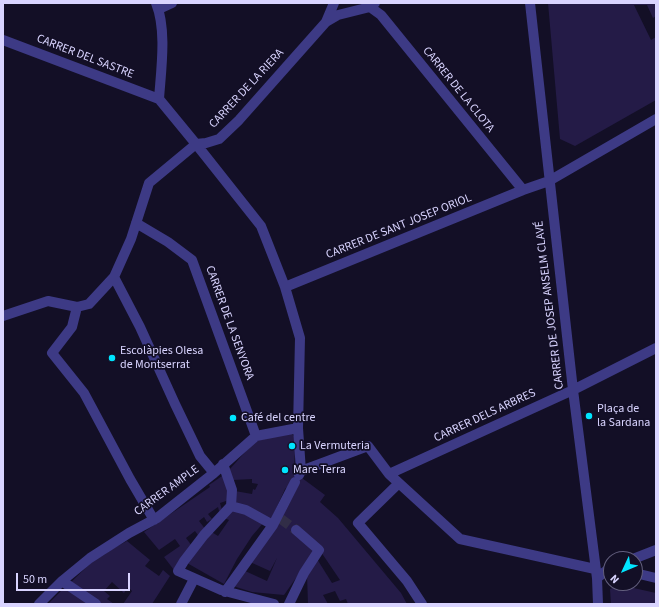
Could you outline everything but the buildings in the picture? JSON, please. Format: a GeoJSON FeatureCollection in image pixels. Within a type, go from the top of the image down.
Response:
{"type":"FeatureCollection","features":[{"type":"Feature","properties":{"kind":"street"},"geometry":{"type":"LineString","coordinates":[[172,3],[157,6],[162,44],[159,99],[261,226],[285,287],[300,338],[298,476],[277,520],[223,591]]}},
{"type":"Feature","properties":{"kind":"street"},"geometry":{"type":"LineString","coordinates":[[326,22],[334,3]]}},
{"type":"Feature","properties":{"kind":"street","name":"CARRER DE JOSEP ANSELM CLAVÉ"},"geometry":{"type":"LineString","coordinates":[[530,3],[573,390],[596,573],[598,604]]}},
{"type":"Feature","properties":{"kind":"street","name":"CARRER DE LA RIERA"},"geometry":{"type":"LineString","coordinates":[[77,307],[89,304],[114,277],[131,239],[149,183],[196,144],[220,139],[239,120],[326,22],[338,14],[373,5]]}},
{"type":"Feature","properties":{"kind":"street","name":"CARRER DE LA CLOTA"},"geometry":{"type":"LineString","coordinates":[[373,5],[523,190]]}},
{"type":"Feature","properties":{"kind":"street","name":"CARRER DEL SASTRE"},"geometry":{"type":"LineString","coordinates":[[3,40],[159,99]]}},
{"type":"Feature","properties":{"kind":"street","name":"CARRER DE SANT JOSEP ORIOL"},"geometry":{"type":"LineString","coordinates":[[285,287],[523,190],[549,181],[656,119]]}},
{"type":"Feature","properties":{"kind":"street","name":"CARRER DE LA SENYORA"},"geometry":{"type":"LineString","coordinates":[[136,223],[168,242],[192,260],[256,436]]}},
{"type":"Feature","properties":{"kind":"street"},"geometry":{"type":"LineString","coordinates":[[114,277],[140,327],[200,456],[214,473]]}},
{"type":"Feature","properties":{"kind":"street"},"geometry":{"type":"LineString","coordinates":[[3,316],[48,301],[77,307],[72,327],[52,353],[84,393],[130,479],[154,520]]}},
{"type":"Feature","properties":{"kind":"street","name":"CARRER DELS ARBRES"},"geometry":{"type":"LineString","coordinates":[[389,474],[573,390],[656,348]]}},
{"type":"Feature","properties":{"kind":"street","name":"CARRER AMPLE"},"geometry":{"type":"LineString","coordinates":[[39,604],[62,581],[90,558],[154,520],[214,473],[256,436],[298,428]]}},
{"type":"Feature","properties":{"kind":"street"},"geometry":{"type":"LineString","coordinates":[[298,476],[368,446],[389,474],[460,539],[596,573],[603,571]]}},
{"type":"Feature","properties":{"kind":"street"},"geometry":{"type":"LineString","coordinates":[[223,464],[232,490],[231,506],[204,535],[178,571],[223,591],[274,604]]}},
{"type":"Feature","properties":{"kind":"street"},"geometry":{"type":"LineString","coordinates":[[398,483],[358,523],[407,581],[422,604]]}},
{"type":"Feature","properties":{"kind":"street"},"geometry":{"type":"LineString","coordinates":[[231,506],[277,520]]}},
{"type":"Feature","properties":{"kind":"street"},"geometry":{"type":"LineString","coordinates":[[289,604],[304,573],[319,550],[296,530]]}},
{"type":"Feature","properties":{"kind":"street"},"geometry":{"type":"LineString","coordinates":[[643,555],[656,550]]}},
{"type":"Feature","properties":{"kind":"street"},"geometry":{"type":"LineString","coordinates":[[643,575],[656,578]]}},
{"type":"Feature","properties":{"kind":"street"},"geometry":{"type":"LineString","coordinates":[[181,604],[194,579]]}},
{"type":"Feature","properties":{"kind":"street"},"geometry":{"type":"LineString","coordinates":[[62,581],[96,604]]}},
{"type":"Feature","properties":{"kind":"tunnel"},"geometry":{"type":"LineString","coordinates":[[281,519],[296,530]]}},
{"type":"Feature","properties":{"kind":"place","name":"Escolàpies Olesa de Montserrat"},"geometry":{"type":"Point","coordinates":[112,358]}},
{"type":"Feature","properties":{"kind":"place","name":"Plaça de la Sardana"},"geometry":{"type":"Point","coordinates":[589,416]}},
{"type":"Feature","properties":{"kind":"place","name":"Café del centre"},"geometry":{"type":"Point","coordinates":[233,418]}},
{"type":"Feature","properties":{"kind":"place","name":"La Vermuteria"},"geometry":{"type":"Point","coordinates":[292,446]}},
{"type":"Feature","properties":{"kind":"place","name":"Mare Terra"},"geometry":{"type":"Point","coordinates":[285,470]}}]}
